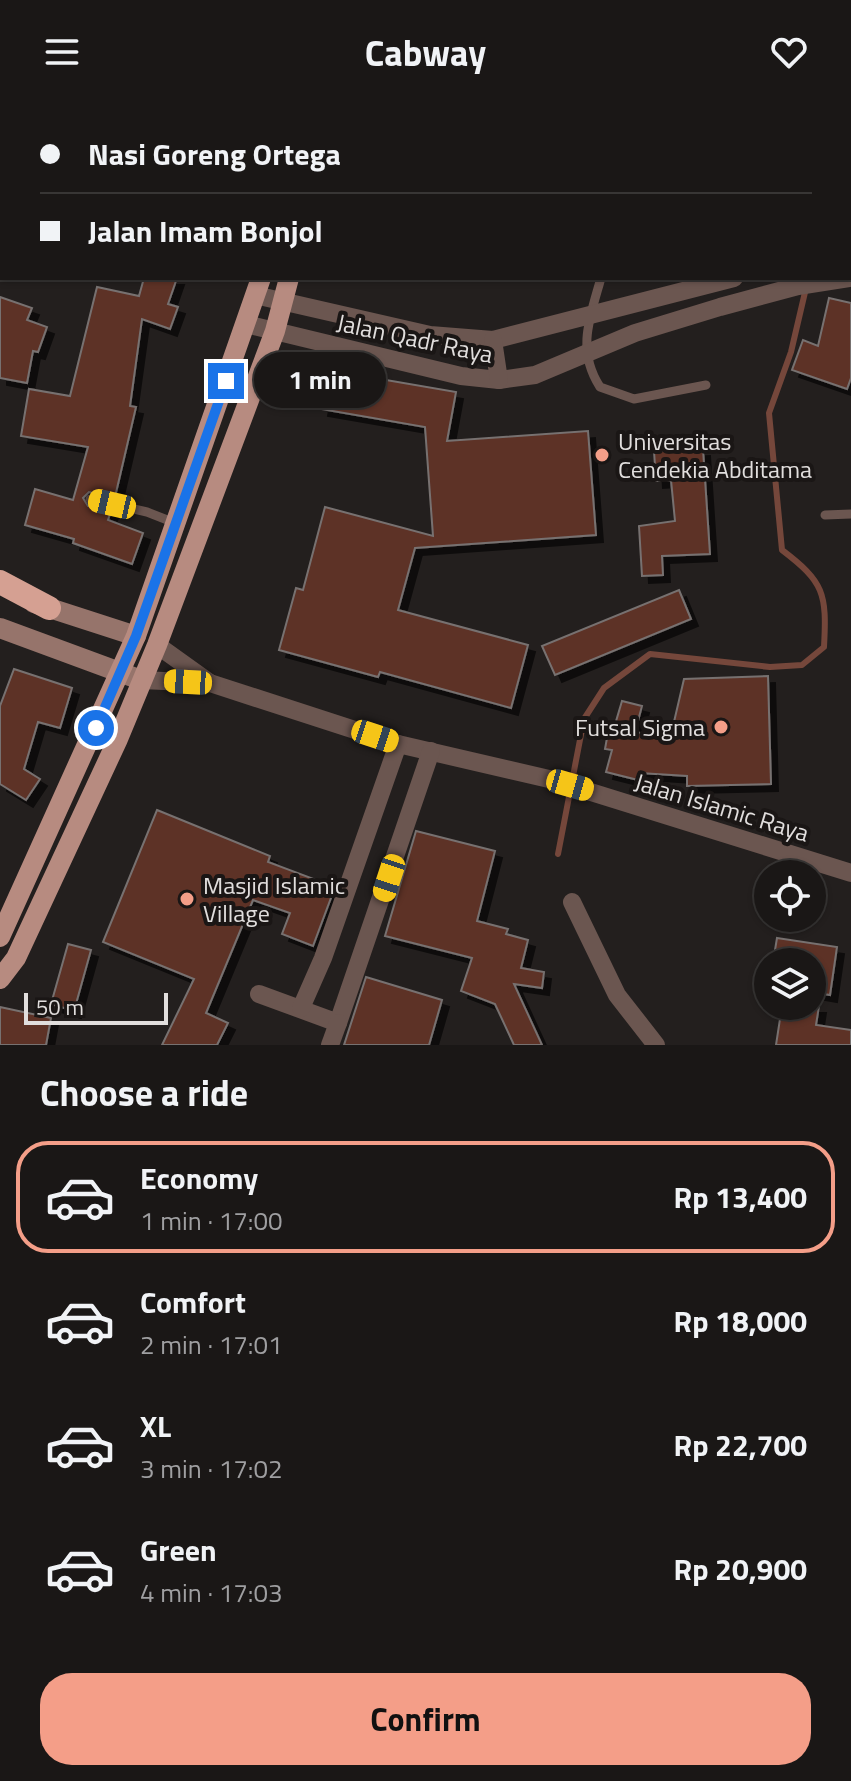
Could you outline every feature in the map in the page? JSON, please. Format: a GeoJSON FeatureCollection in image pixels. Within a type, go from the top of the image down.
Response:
{"type":"FeatureCollection","features":[{"type":"Feature","properties":{"kind":"highway"},"geometry":{"type":"LineString","coordinates":[[0,582],[49,608]]}},
{"type":"Feature","properties":{"kind":"main road"},"geometry":{"type":"LineString","coordinates":[[0,979],[16,958],[68,848],[157,645],[275,331],[288,280]]}},
{"type":"Feature","properties":{"kind":"main road"},"geometry":{"type":"LineString","coordinates":[[0,937],[136,636],[178,525],[258,287]]}},
{"type":"Feature","properties":{"kind":"main road"},"geometry":{"type":"LineString","coordinates":[[46,839],[68,848]]}},
{"type":"Feature","properties":{"kind":"street","name":"Jalan Qadr Raya"},"geometry":{"type":"LineString","coordinates":[[258,287],[282,303],[430,335],[493,340],[726,280]]}},
{"type":"Feature","properties":{"kind":"street","name":"Jalan Qadr Raya"},"geometry":{"type":"LineString","coordinates":[[246,324],[461,376],[499,380],[535,375],[635,333],[798,286],[836,280]]}},
{"type":"Feature","properties":{"kind":"street"},"geometry":{"type":"LineString","coordinates":[[493,340],[499,380]]}},
{"type":"Feature","properties":{"kind":"street"},"geometry":{"type":"LineString","coordinates":[[0,592],[136,636]]}},
{"type":"Feature","properties":{"kind":"street"},"geometry":{"type":"LineString","coordinates":[[0,628],[141,680]]}},
{"type":"Feature","properties":{"kind":"street","name":"Jalan Islamic Raya"},"geometry":{"type":"LineString","coordinates":[[157,645],[210,683]]}},
{"type":"Feature","properties":{"kind":"street","name":"Jalan Islamic Raya"},"geometry":{"type":"LineString","coordinates":[[141,680],[210,683],[398,744],[592,791],[851,873]]}},
{"type":"Feature","properties":{"kind":"street"},"geometry":{"type":"LineString","coordinates":[[301,1008],[323,958],[398,744]]}},
{"type":"Feature","properties":{"kind":"street"},"geometry":{"type":"LineString","coordinates":[[330,1045],[431,751]]}},
{"type":"Feature","properties":{"kind":"street"},"geometry":{"type":"LineString","coordinates":[[572,902],[617,995],[656,1045]]}},
{"type":"Feature","properties":{"kind":"street"},"geometry":{"type":"LineString","coordinates":[[259,994],[338,1023]]}},
{"type":"Feature","properties":{"kind":"lane"},"geometry":{"type":"LineString","coordinates":[[600,280],[590,316],[586,356],[600,387],[623,397],[706,385]]}},
{"type":"Feature","properties":{"kind":"lane"},"geometry":{"type":"LineString","coordinates":[[90,499],[147,512],[178,525]]}},
{"type":"Feature","properties":{"kind":"lane"},"geometry":{"type":"LineString","coordinates":[[825,515],[851,514]]}},
{"type":"Feature","properties":{"kind":"building"},"geometry":{"type":"Polygon","coordinates":[[[143,280],[176,280],[168,304],[178,307],[170,329],[142,319],[130,406],[136,407],[115,497],[89,492],[83,498],[88,506],[111,511],[108,520],[143,533],[132,564],[73,543],[74,539],[25,525],[35,489],[73,500],[88,447],[21,436],[29,389],[70,396],[97,287],[139,296],[143,280]]]}},
{"type":"Feature","properties":{"kind":"building"},"geometry":{"type":"Polygon","coordinates":[[[0,297],[32,308],[27,320],[47,327],[38,352],[33,351],[27,383],[0,378],[0,297]]]}},
{"type":"Feature","properties":{"kind":"building"},"geometry":{"type":"Polygon","coordinates":[[[829,298],[851,303],[851,378],[847,389],[792,370],[803,340],[818,346],[829,298]]]}},
{"type":"Feature","properties":{"kind":"building"},"geometry":{"type":"Polygon","coordinates":[[[328,370],[456,392],[447,441],[588,431],[596,535],[415,548],[398,610],[528,645],[511,708],[380,672],[378,677],[279,650],[296,588],[303,590],[325,507],[433,536],[425,427],[321,409],[328,370]]]}},
{"type":"Feature","properties":{"kind":"building"},"geometry":{"type":"Polygon","coordinates":[[[703,449],[710,554],[662,556],[663,575],[642,576],[639,526],[675,521],[671,480],[656,481],[654,451],[703,449]]]}},
{"type":"Feature","properties":{"kind":"building"},"geometry":{"type":"Polygon","coordinates":[[[679,590],[691,619],[555,675],[542,646],[679,590]]]}},
{"type":"Feature","properties":{"kind":"building"},"geometry":{"type":"Polygon","coordinates":[[[14,669],[72,688],[60,728],[38,722],[24,769],[40,779],[26,800],[0,784],[0,706],[14,669]]]}},
{"type":"Feature","properties":{"kind":"building","name":"Futsal Sigma"},"geometry":{"type":"Polygon","coordinates":[[[768,676],[771,784],[687,786],[687,776],[640,773],[638,780],[606,772],[612,750],[605,749],[609,727],[614,728],[622,701],[642,706],[635,732],[670,739],[684,679],[768,676]]]}},
{"type":"Feature","properties":{"kind":"building","name":"Masjid Islamic Village"},"geometry":{"type":"Polygon","coordinates":[[[157,810],[270,856],[268,862],[335,887],[313,946],[282,934],[290,913],[253,900],[206,1013],[228,1023],[217,1045],[162,1045],[194,979],[103,942],[157,810]]]}},
{"type":"Feature","properties":{"kind":"building"},"geometry":{"type":"Polygon","coordinates":[[[416,831],[495,851],[477,921],[508,929],[506,934],[528,940],[521,968],[544,972],[542,988],[514,984],[542,1045],[514,1045],[495,1004],[461,991],[472,958],[385,936],[416,831]]]}},
{"type":"Feature","properties":{"kind":"building"},"geometry":{"type":"Polygon","coordinates":[[[777,938],[837,947],[830,995],[826,994],[826,948],[775,948],[777,938]]]}},
{"type":"Feature","properties":{"kind":"building"},"geometry":{"type":"Polygon","coordinates":[[[68,944],[91,950],[74,1011],[51,1004],[68,944]]]}},
{"type":"Feature","properties":{"kind":"building"},"geometry":{"type":"Polygon","coordinates":[[[366,977],[442,1000],[429,1045],[344,1045],[366,977]]]}},
{"type":"Feature","properties":{"kind":"building"},"geometry":{"type":"Polygon","coordinates":[[[0,1007],[51,1018],[46,1045],[0,1045],[0,1007]]]}},
{"type":"Feature","properties":{"kind":"building"},"geometry":{"type":"Polygon","coordinates":[[[780,1020],[817,1020],[816,1025],[851,1030],[851,1045],[776,1045],[780,1020]]]}},
{"type":"Feature","properties":{"kind":"waterway"},"geometry":{"type":"LineString","coordinates":[[558,854],[584,719],[604,688],[650,654],[770,667],[802,665],[824,647],[825,614],[820,590],[807,571],[782,550],[769,413],[791,352],[806,288]]}},
{"type":"Feature","properties":{"kind":"place","name":"Universitas Cendekia Abditama"},"geometry":{"type":"Point","coordinates":[602,455]}},
{"type":"Feature","properties":{"kind":"place","name":"Futsal Sigma"},"geometry":{"type":"Point","coordinates":[721,727]}},
{"type":"Feature","properties":{"kind":"place","name":"Masjid Islamic Village"},"geometry":{"type":"Point","coordinates":[187,899]}},
{"type":"Feature","properties":{"kind":"route"},"geometry":{"type":"LineString","coordinates":[[96,728],[136,636],[178,525],[226,381]]}}]}
